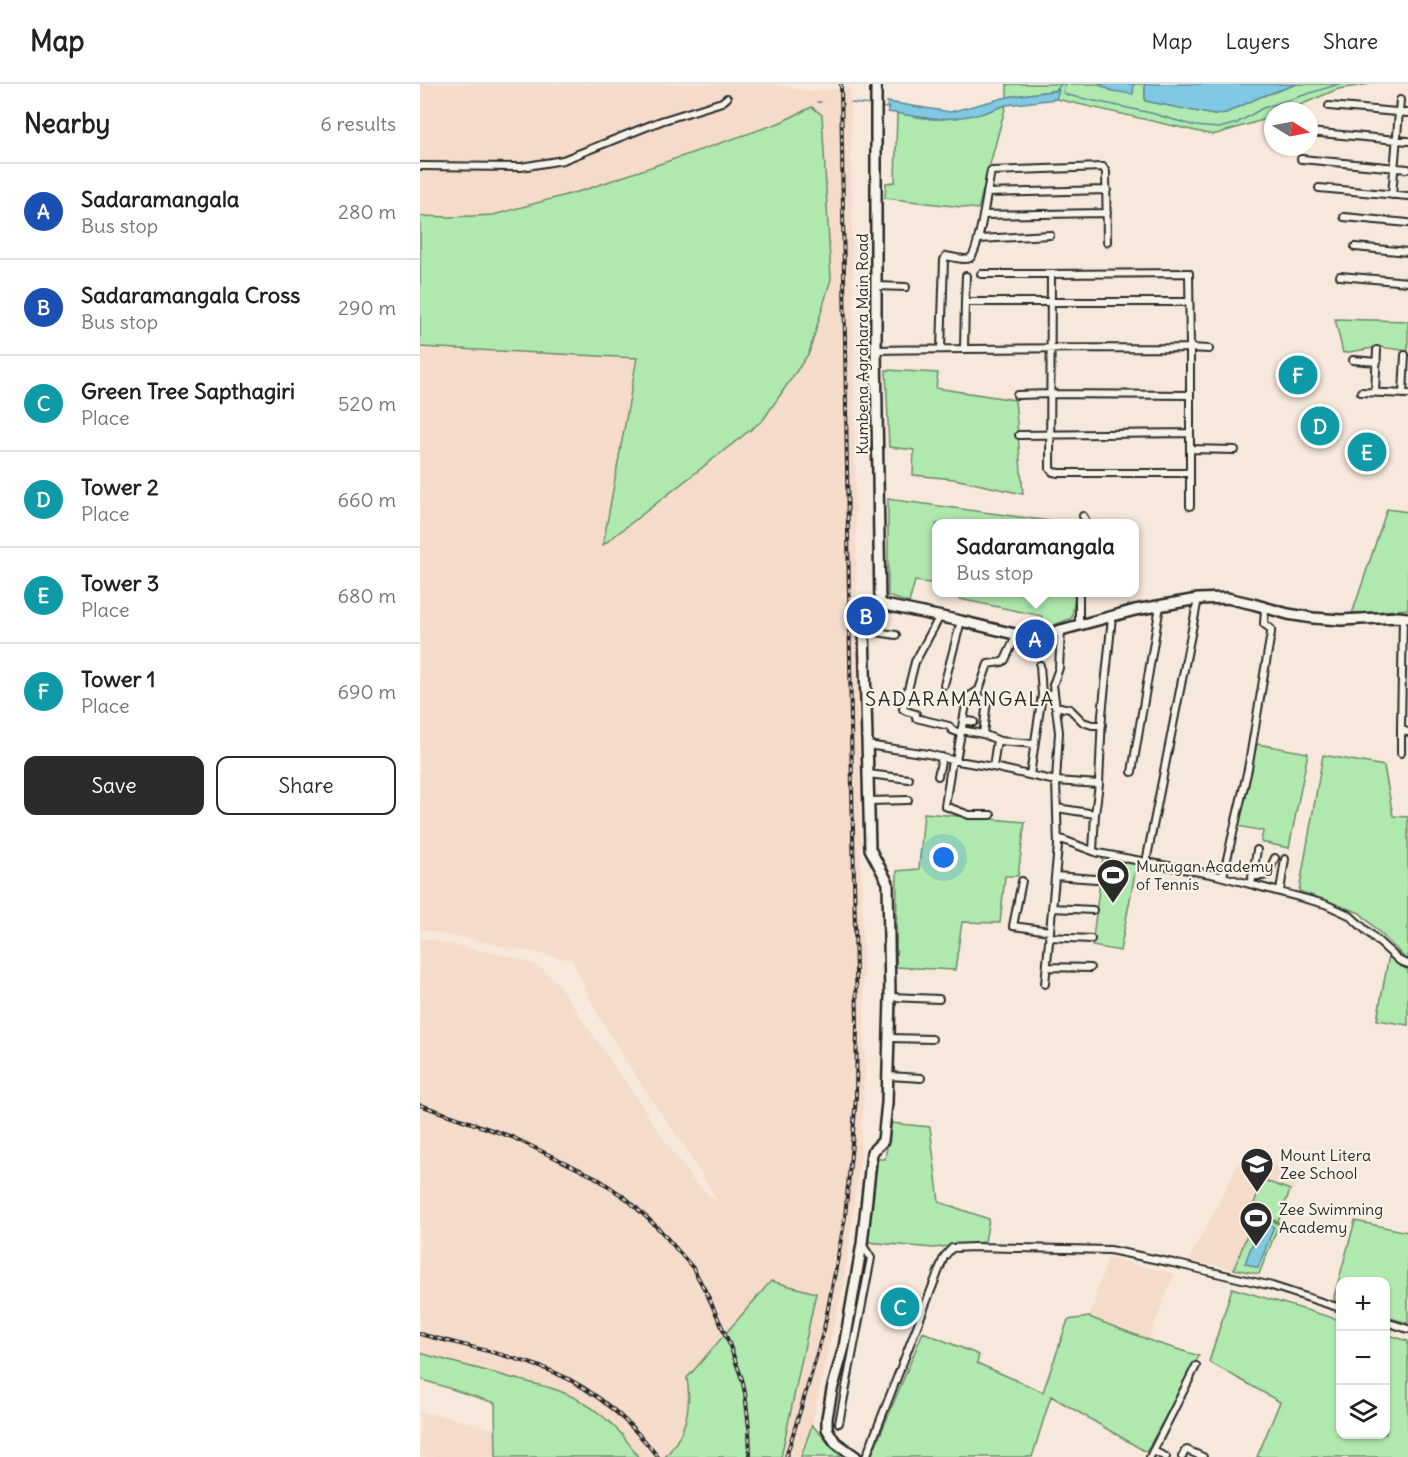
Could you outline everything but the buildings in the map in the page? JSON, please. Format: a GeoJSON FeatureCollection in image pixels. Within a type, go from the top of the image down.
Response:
{"type":"FeatureCollection","features":[{"type":"Feature","properties":{"kind":"street","name":"Kumbena Agrahara Main Road"},"geometry":{"type":"LineString","coordinates":[[876,84],[876,350],[880,604]]}},
{"type":"Feature","properties":{"kind":"street"},"geometry":{"type":"LineString","coordinates":[[420,166],[521,167],[563,160],[661,121],[722,102],[727,98]]}},
{"type":"Feature","properties":{"kind":"street"},"geometry":{"type":"LineString","coordinates":[[1392,195],[1400,100]]}},
{"type":"Feature","properties":{"kind":"street"},"geometry":{"type":"LineString","coordinates":[[1329,106],[1408,113]]}},
{"type":"Feature","properties":{"kind":"street"},"geometry":{"type":"LineString","coordinates":[[1318,133],[1408,141]]}},
{"type":"Feature","properties":{"kind":"street"},"geometry":{"type":"LineString","coordinates":[[1301,159],[1408,169]]}},
{"type":"Feature","properties":{"kind":"street"},"geometry":{"type":"LineString","coordinates":[[941,348],[944,260],[946,256],[968,258],[973,255],[979,239],[991,171],[1103,167],[1106,172],[1107,190],[1107,242]]}},
{"type":"Feature","properties":{"kind":"street"},"geometry":{"type":"LineString","coordinates":[[1319,188],[1408,196]]}},
{"type":"Feature","properties":{"kind":"street"},"geometry":{"type":"LineString","coordinates":[[987,193],[1107,190]]}},
{"type":"Feature","properties":{"kind":"street"},"geometry":{"type":"LineString","coordinates":[[983,215],[1107,213]]}},
{"type":"Feature","properties":{"kind":"street"},"geometry":{"type":"LineString","coordinates":[[1344,217],[1408,223]]}},
{"type":"Feature","properties":{"kind":"street"},"geometry":{"type":"LineString","coordinates":[[979,239],[1050,235]]}},
{"type":"Feature","properties":{"kind":"street"},"geometry":{"type":"LineString","coordinates":[[1355,247],[1408,252]]}},
{"type":"Feature","properties":{"kind":"street"},"geometry":{"type":"LineString","coordinates":[[981,274],[1189,273],[1190,506]]}},
{"type":"Feature","properties":{"kind":"street"},"geometry":{"type":"LineString","coordinates":[[1052,274],[1050,469],[1053,472],[1190,472]]}},
{"type":"Feature","properties":{"kind":"street"},"geometry":{"type":"LineString","coordinates":[[964,348],[966,276]]}},
{"type":"Feature","properties":{"kind":"street"},"geometry":{"type":"LineString","coordinates":[[1340,276],[1408,282]]}},
{"type":"Feature","properties":{"kind":"street"},"geometry":{"type":"LineString","coordinates":[[876,286],[906,287]]}},
{"type":"Feature","properties":{"kind":"street"},"geometry":{"type":"LineString","coordinates":[[965,302],[1189,302]]}},
{"type":"Feature","properties":{"kind":"street"},"geometry":{"type":"LineString","coordinates":[[876,350],[941,348],[1209,349]]}},
{"type":"Feature","properties":{"kind":"street"},"geometry":{"type":"LineString","coordinates":[[1375,392],[1377,350]]}},
{"type":"Feature","properties":{"kind":"street"},"geometry":{"type":"LineString","coordinates":[[1361,392],[1405,394],[1405,355]]}},
{"type":"Feature","properties":{"kind":"street"},"geometry":{"type":"LineString","coordinates":[[1353,360],[1377,362]]}},
{"type":"Feature","properties":{"kind":"street"},"geometry":{"type":"LineString","coordinates":[[1017,395],[1190,395]]}},
{"type":"Feature","properties":{"kind":"street"},"geometry":{"type":"LineString","coordinates":[[1019,435],[1190,433]]}},
{"type":"Feature","properties":{"kind":"street"},"geometry":{"type":"LineString","coordinates":[[1190,449],[1235,450]]}},
{"type":"Feature","properties":{"kind":"street"},"geometry":{"type":"LineString","coordinates":[[1079,597],[1080,625]]}},
{"type":"Feature","properties":{"kind":"street"},"geometry":{"type":"LineString","coordinates":[[856,1457],[835,1442],[827,1429],[830,1399],[844,1347],[862,1244],[872,1152],[884,1141],[889,1076],[888,883],[870,849],[864,630],[868,606],[880,604],[1035,639],[1112,617],[1198,599],[1227,598],[1313,618],[1341,620],[1405,618],[1405,693],[1401,753]]}},
{"type":"Feature","properties":{"kind":"street"},"geometry":{"type":"LineString","coordinates":[[1146,862],[1198,599]]}},
{"type":"Feature","properties":{"kind":"street"},"geometry":{"type":"LineString","coordinates":[[1132,772],[1161,606]]}},
{"type":"Feature","properties":{"kind":"street"},"geometry":{"type":"LineString","coordinates":[[1223,876],[1248,769],[1271,633],[1271,629],[1264,624],[1265,607]]}},
{"type":"Feature","properties":{"kind":"street"},"geometry":{"type":"LineString","coordinates":[[940,616],[915,662],[903,709],[916,714],[916,718],[949,726],[952,730],[974,722]]}},
{"type":"Feature","properties":{"kind":"street"},"geometry":{"type":"LineString","coordinates":[[1093,851],[1112,617]]}},
{"type":"Feature","properties":{"kind":"street"},"geometry":{"type":"LineString","coordinates":[[944,685],[961,621]]}},
{"type":"Feature","properties":{"kind":"street"},"geometry":{"type":"LineString","coordinates":[[864,630],[896,635]]}},
{"type":"Feature","properties":{"kind":"street"},"geometry":{"type":"LineString","coordinates":[[1045,984],[1058,838],[1056,781],[1059,732],[1053,686],[1059,668],[1061,630]]}},
{"type":"Feature","properties":{"kind":"street"},"geometry":{"type":"LineString","coordinates":[[991,815],[969,815],[945,806],[966,699],[980,687],[988,664],[1005,660],[1017,634]]}},
{"type":"Feature","properties":{"kind":"street"},"geometry":{"type":"LineString","coordinates":[[1030,775],[1041,695],[1040,665]]}},
{"type":"Feature","properties":{"kind":"street"},"geometry":{"type":"LineString","coordinates":[[977,691],[980,697],[987,701],[983,734]]}},
{"type":"Feature","properties":{"kind":"street"},"geometry":{"type":"LineString","coordinates":[[1041,695],[1054,694]]}},
{"type":"Feature","properties":{"kind":"street"},"geometry":{"type":"LineString","coordinates":[[1055,706],[1070,709],[1083,722],[1102,725]]}},
{"type":"Feature","properties":{"kind":"street"},"geometry":{"type":"LineString","coordinates":[[954,721],[962,727],[997,740],[1034,744]]}},
{"type":"Feature","properties":{"kind":"street"},"geometry":{"type":"LineString","coordinates":[[1401,727],[1408,732]]}},
{"type":"Feature","properties":{"kind":"street"},"geometry":{"type":"LineString","coordinates":[[993,767],[997,740]]}},
{"type":"Feature","properties":{"kind":"street"},"geometry":{"type":"LineString","coordinates":[[867,745],[907,750],[1056,781],[1099,784]]}},
{"type":"Feature","properties":{"kind":"street"},"geometry":{"type":"LineString","coordinates":[[939,776],[942,757]]}},
{"type":"Feature","properties":{"kind":"street"},"geometry":{"type":"LineString","coordinates":[[868,774],[909,779]]}},
{"type":"Feature","properties":{"kind":"street"},"geometry":{"type":"LineString","coordinates":[[869,801],[908,800]]}},
{"type":"Feature","properties":{"kind":"street"},"geometry":{"type":"LineString","coordinates":[[1056,808],[1095,814]]}},
{"type":"Feature","properties":{"kind":"street"},"geometry":{"type":"LineString","coordinates":[[1058,838],[1093,851],[1223,876],[1251,879],[1280,891],[1325,903],[1349,915],[1400,961],[1408,964]]}},
{"type":"Feature","properties":{"kind":"street"},"geometry":{"type":"LineString","coordinates":[[1251,879],[1257,850]]}},
{"type":"Feature","properties":{"kind":"street"},"geometry":{"type":"LineString","coordinates":[[1251,879],[1267,875],[1275,858]]}},
{"type":"Feature","properties":{"kind":"street"},"geometry":{"type":"LineString","coordinates":[[1280,891],[1286,859]]}},
{"type":"Feature","properties":{"kind":"street"},"geometry":{"type":"LineString","coordinates":[[1055,876],[1096,879]]}},
{"type":"Feature","properties":{"kind":"street"},"geometry":{"type":"LineString","coordinates":[[1022,881],[1013,926],[1050,934],[1091,939]]}},
{"type":"Feature","properties":{"kind":"street"},"geometry":{"type":"LineString","coordinates":[[1052,908],[1093,910]]}},
{"type":"Feature","properties":{"kind":"street"},"geometry":{"type":"LineString","coordinates":[[1047,967],[1090,968]]}},
{"type":"Feature","properties":{"kind":"street"},"geometry":{"type":"LineString","coordinates":[[890,997],[939,999]]}},
{"type":"Feature","properties":{"kind":"street"},"geometry":{"type":"LineString","coordinates":[[889,1038],[932,1039]]}},
{"type":"Feature","properties":{"kind":"street"},"geometry":{"type":"LineString","coordinates":[[889,1076],[921,1078]]}},
{"type":"Feature","properties":{"kind":"street"},"geometry":{"type":"LineString","coordinates":[[839,1423],[871,1258],[862,1244]]}},
{"type":"Feature","properties":{"kind":"street"},"geometry":{"type":"LineString","coordinates":[[866,1457],[944,1257],[952,1248],[1110,1250],[1272,1286],[1336,1306]]}},
{"type":"Feature","properties":{"kind":"street"},"geometry":{"type":"LineString","coordinates":[[1390,1323],[1408,1329]]}},
{"type":"Feature","properties":{"kind":"street"},"geometry":{"type":"LineString","coordinates":[[1166,1457],[1152,1454],[1196,1366]]}},
{"type":"Feature","properties":{"kind":"street"},"geometry":{"type":"LineString","coordinates":[[1182,1457],[1187,1450],[1203,1457]]}},
{"type":"Feature","properties":{"kind":"shaded area"},"geometry":{"type":"Polygon","coordinates":[[[420,84],[769,84],[810,92],[850,88],[865,1070],[860,1157],[843,1287],[812,1425],[801,1457],[420,1457],[420,1411],[496,1429],[495,1402],[420,1379],[420,938],[521,959],[544,970],[558,984],[692,1180],[714,1200],[716,1199],[685,1147],[644,1089],[598,1015],[572,960],[420,929],[420,84]]]}},
{"type":"Feature","properties":{"kind":"shaded area","name":"Mount Litera Zee School"},"geometry":{"type":"Polygon","coordinates":[[[1241,1159],[1300,1172],[1279,1224],[1255,1215],[1234,1269],[1189,1260],[1241,1159]]]}},
{"type":"Feature","properties":{"kind":"shaded area"},"geometry":{"type":"Polygon","coordinates":[[[1108,1258],[1174,1274],[1149,1339],[1154,1342],[1115,1434],[1043,1392],[1068,1320],[1089,1317],[1108,1258]]]}},
{"type":"Feature","properties":{"kind":"green space"},"geometry":{"type":"Polygon","coordinates":[[[1007,84],[1145,84],[1145,101],[1214,115],[1226,113],[1260,97],[1297,84],[1370,84],[1338,89],[1307,102],[1264,102],[1264,120],[1213,135],[1056,99],[1058,90],[1007,97],[1007,84]]]}},
{"type":"Feature","properties":{"kind":"green space"},"geometry":{"type":"Polygon","coordinates":[[[1006,105],[978,209],[885,198],[886,183],[895,182],[897,113],[945,119],[972,115],[1006,105]]]}},
{"type":"Feature","properties":{"kind":"green space"},"geometry":{"type":"Polygon","coordinates":[[[812,107],[822,115],[831,279],[809,353],[763,420],[603,545],[637,358],[420,347],[420,216],[493,215],[584,190],[779,123],[812,107]]]}},
{"type":"Feature","properties":{"kind":"green space"},"geometry":{"type":"Polygon","coordinates":[[[1335,319],[1408,321],[1408,351],[1380,347],[1343,353],[1335,319]]]}},
{"type":"Feature","properties":{"kind":"green space"},"geometry":{"type":"Polygon","coordinates":[[[886,370],[938,373],[936,388],[1015,400],[1023,494],[954,479],[913,475],[914,450],[889,447],[886,370]]]}},
{"type":"Feature","properties":{"kind":"green space"},"geometry":{"type":"Polygon","coordinates":[[[888,499],[1035,519],[932,519],[932,583],[915,581],[909,603],[888,596],[888,499]]]}},
{"type":"Feature","properties":{"kind":"green space"},"geometry":{"type":"Polygon","coordinates":[[[1387,509],[1408,512],[1408,609],[1352,614],[1387,509]]]}},
{"type":"Feature","properties":{"kind":"green space"},"geometry":{"type":"Polygon","coordinates":[[[959,597],[1075,597],[1072,618],[1041,630],[1042,616],[959,599],[959,597]]]}},
{"type":"Feature","properties":{"kind":"green space"},"geometry":{"type":"Polygon","coordinates":[[[1257,744],[1308,753],[1289,848],[1261,842],[1263,831],[1238,826],[1257,744]]]}},
{"type":"Feature","properties":{"kind":"green space"},"geometry":{"type":"Polygon","coordinates":[[[1323,755],[1384,766],[1393,816],[1408,817],[1408,961],[1360,913],[1299,891],[1323,755]]]}},
{"type":"Feature","properties":{"kind":"green space"},"geometry":{"type":"Polygon","coordinates":[[[924,813],[1025,822],[1018,876],[1005,876],[1000,923],[962,922],[955,970],[896,967],[897,871],[919,869],[924,813]]]}},
{"type":"Feature","properties":{"kind":"green space","name":"Murugan Academy of Tennis"},"geometry":{"type":"Polygon","coordinates":[[[1103,856],[1137,863],[1120,951],[1092,946],[1103,856]]]}},
{"type":"Feature","properties":{"kind":"green space"},"geometry":{"type":"Polygon","coordinates":[[[1389,955],[1400,966],[1408,970],[1408,1025],[1377,1020],[1389,955]]]}},
{"type":"Feature","properties":{"kind":"green space"},"geometry":{"type":"Polygon","coordinates":[[[891,1123],[930,1127],[939,1202],[989,1219],[985,1242],[933,1248],[867,1242],[875,1159],[885,1159],[891,1123]]]}},
{"type":"Feature","properties":{"kind":"green space"},"geometry":{"type":"Polygon","coordinates":[[[1263,1180],[1290,1190],[1278,1222],[1251,1211],[1263,1180]]]}},
{"type":"Feature","properties":{"kind":"green space","name":"Zee Swimming Academy"},"geometry":{"type":"Polygon","coordinates":[[[1255,1214],[1279,1224],[1259,1274],[1234,1269],[1255,1214]]]}},
{"type":"Feature","properties":{"kind":"green space"},"geometry":{"type":"Polygon","coordinates":[[[1355,1221],[1408,1232],[1408,1323],[1390,1318],[1390,1277],[1340,1277],[1355,1221]]]}},
{"type":"Feature","properties":{"kind":"green space"},"geometry":{"type":"Polygon","coordinates":[[[771,1281],[816,1293],[781,1457],[665,1457],[678,1440],[685,1421],[688,1410],[687,1378],[771,1281]]]}},
{"type":"Feature","properties":{"kind":"green space"},"geometry":{"type":"Polygon","coordinates":[[[1232,1288],[1336,1319],[1336,1439],[1390,1439],[1390,1335],[1408,1341],[1408,1457],[1257,1457],[1280,1402],[1209,1362],[1232,1288]]]}},
{"type":"Feature","properties":{"kind":"green space"},"geometry":{"type":"Polygon","coordinates":[[[1089,1317],[1154,1342],[1199,1356],[1146,1452],[1051,1396],[1032,1457],[871,1457],[923,1332],[979,1355],[977,1363],[1043,1392],[1068,1320],[1089,1317]]]}},
{"type":"Feature","properties":{"kind":"green space"},"geometry":{"type":"Polygon","coordinates":[[[420,1353],[567,1394],[602,1416],[622,1435],[638,1457],[496,1457],[495,1403],[420,1379],[420,1353]]]}},
{"type":"Feature","properties":{"kind":"green space"},"geometry":{"type":"Polygon","coordinates":[[[812,1425],[841,1457],[801,1457],[812,1425]]]}},
{"type":"Feature","properties":{"kind":"water"},"geometry":{"type":"Polygon","coordinates":[[[1098,84],[1134,84],[1133,94],[1112,91],[1098,84]]]}},
{"type":"Feature","properties":{"kind":"water"},"geometry":{"type":"Polygon","coordinates":[[[1145,84],[1297,84],[1260,97],[1226,113],[1214,115],[1145,101],[1145,84]]]}},
{"type":"Feature","properties":{"kind":"water"},"geometry":{"type":"Polygon","coordinates":[[[1059,90],[1056,99],[1006,105],[981,114],[955,118],[933,119],[888,112],[887,102],[950,112],[1007,97],[1059,90]]]}},
{"type":"Feature","properties":{"kind":"water"},"geometry":{"type":"Polygon","coordinates":[[[1261,1221],[1274,1227],[1258,1268],[1245,1263],[1261,1221]]]}},
{"type":"Feature","properties":{"kind":"waterway"},"geometry":{"type":"LineString","coordinates":[[1055,92],[1061,84]]}},
{"type":"Feature","properties":{"kind":"waterway"},"geometry":{"type":"LineString","coordinates":[[1065,84],[1063,92],[1067,95],[1151,113],[1195,126],[1219,128],[1237,123],[1263,108],[1339,84]]}},
{"type":"Feature","properties":{"kind":"waterway"},"geometry":{"type":"LineString","coordinates":[[851,103],[871,105]]}},
{"type":"Feature","properties":{"kind":"waterway"},"geometry":{"type":"LineString","coordinates":[[879,107],[889,108]]}},
{"type":"Feature","properties":{"kind":"railway"},"geometry":{"type":"LineString","coordinates":[[786,1457],[824,1329],[845,1217],[856,1097],[857,1021],[841,84]]}},
{"type":"Feature","properties":{"kind":"railway"},"geometry":{"type":"LineString","coordinates":[[420,1105],[512,1137],[595,1177],[627,1199],[660,1230],[693,1268],[727,1338],[745,1393],[750,1457]]}},
{"type":"Feature","properties":{"kind":"railway"},"geometry":{"type":"LineString","coordinates":[[420,1334],[521,1360],[571,1380],[618,1414],[658,1457]]}},
{"type":"Feature","properties":{"kind":"place","name":"Tower 1"},"geometry":{"type":"Point","coordinates":[1298,375]}},
{"type":"Feature","properties":{"kind":"place","name":"Tower 2"},"geometry":{"type":"Point","coordinates":[1320,426]}},
{"type":"Feature","properties":{"kind":"place","name":"Tower 3"},"geometry":{"type":"Point","coordinates":[1367,452]}},
{"type":"Feature","properties":{"kind":"place","name":"Sadaramangala Cross"},"geometry":{"type":"Point","coordinates":[866,616]}},
{"type":"Feature","properties":{"kind":"place","name":"Sadaramangala"},"geometry":{"type":"Point","coordinates":[1035,639]}},
{"type":"Feature","properties":{"kind":"place","name":"Murugan Academy of Tennis"},"geometry":{"type":"Point","coordinates":[1113,904]}},
{"type":"Feature","properties":{"kind":"place","name":"Mount Litera Zee School"},"geometry":{"type":"Point","coordinates":[1257,1193]}},
{"type":"Feature","properties":{"kind":"place","name":"Zee Swimming Academy"},"geometry":{"type":"Point","coordinates":[1256,1247]}},
{"type":"Feature","properties":{"kind":"place","name":"Green Tree Sapthagiri"},"geometry":{"type":"Point","coordinates":[900,1307]}},
{"type":"Feature","properties":{"kind":"district","name":"SADARAMANGALA"},"geometry":{"type":"Point","coordinates":[960,698]}}]}
